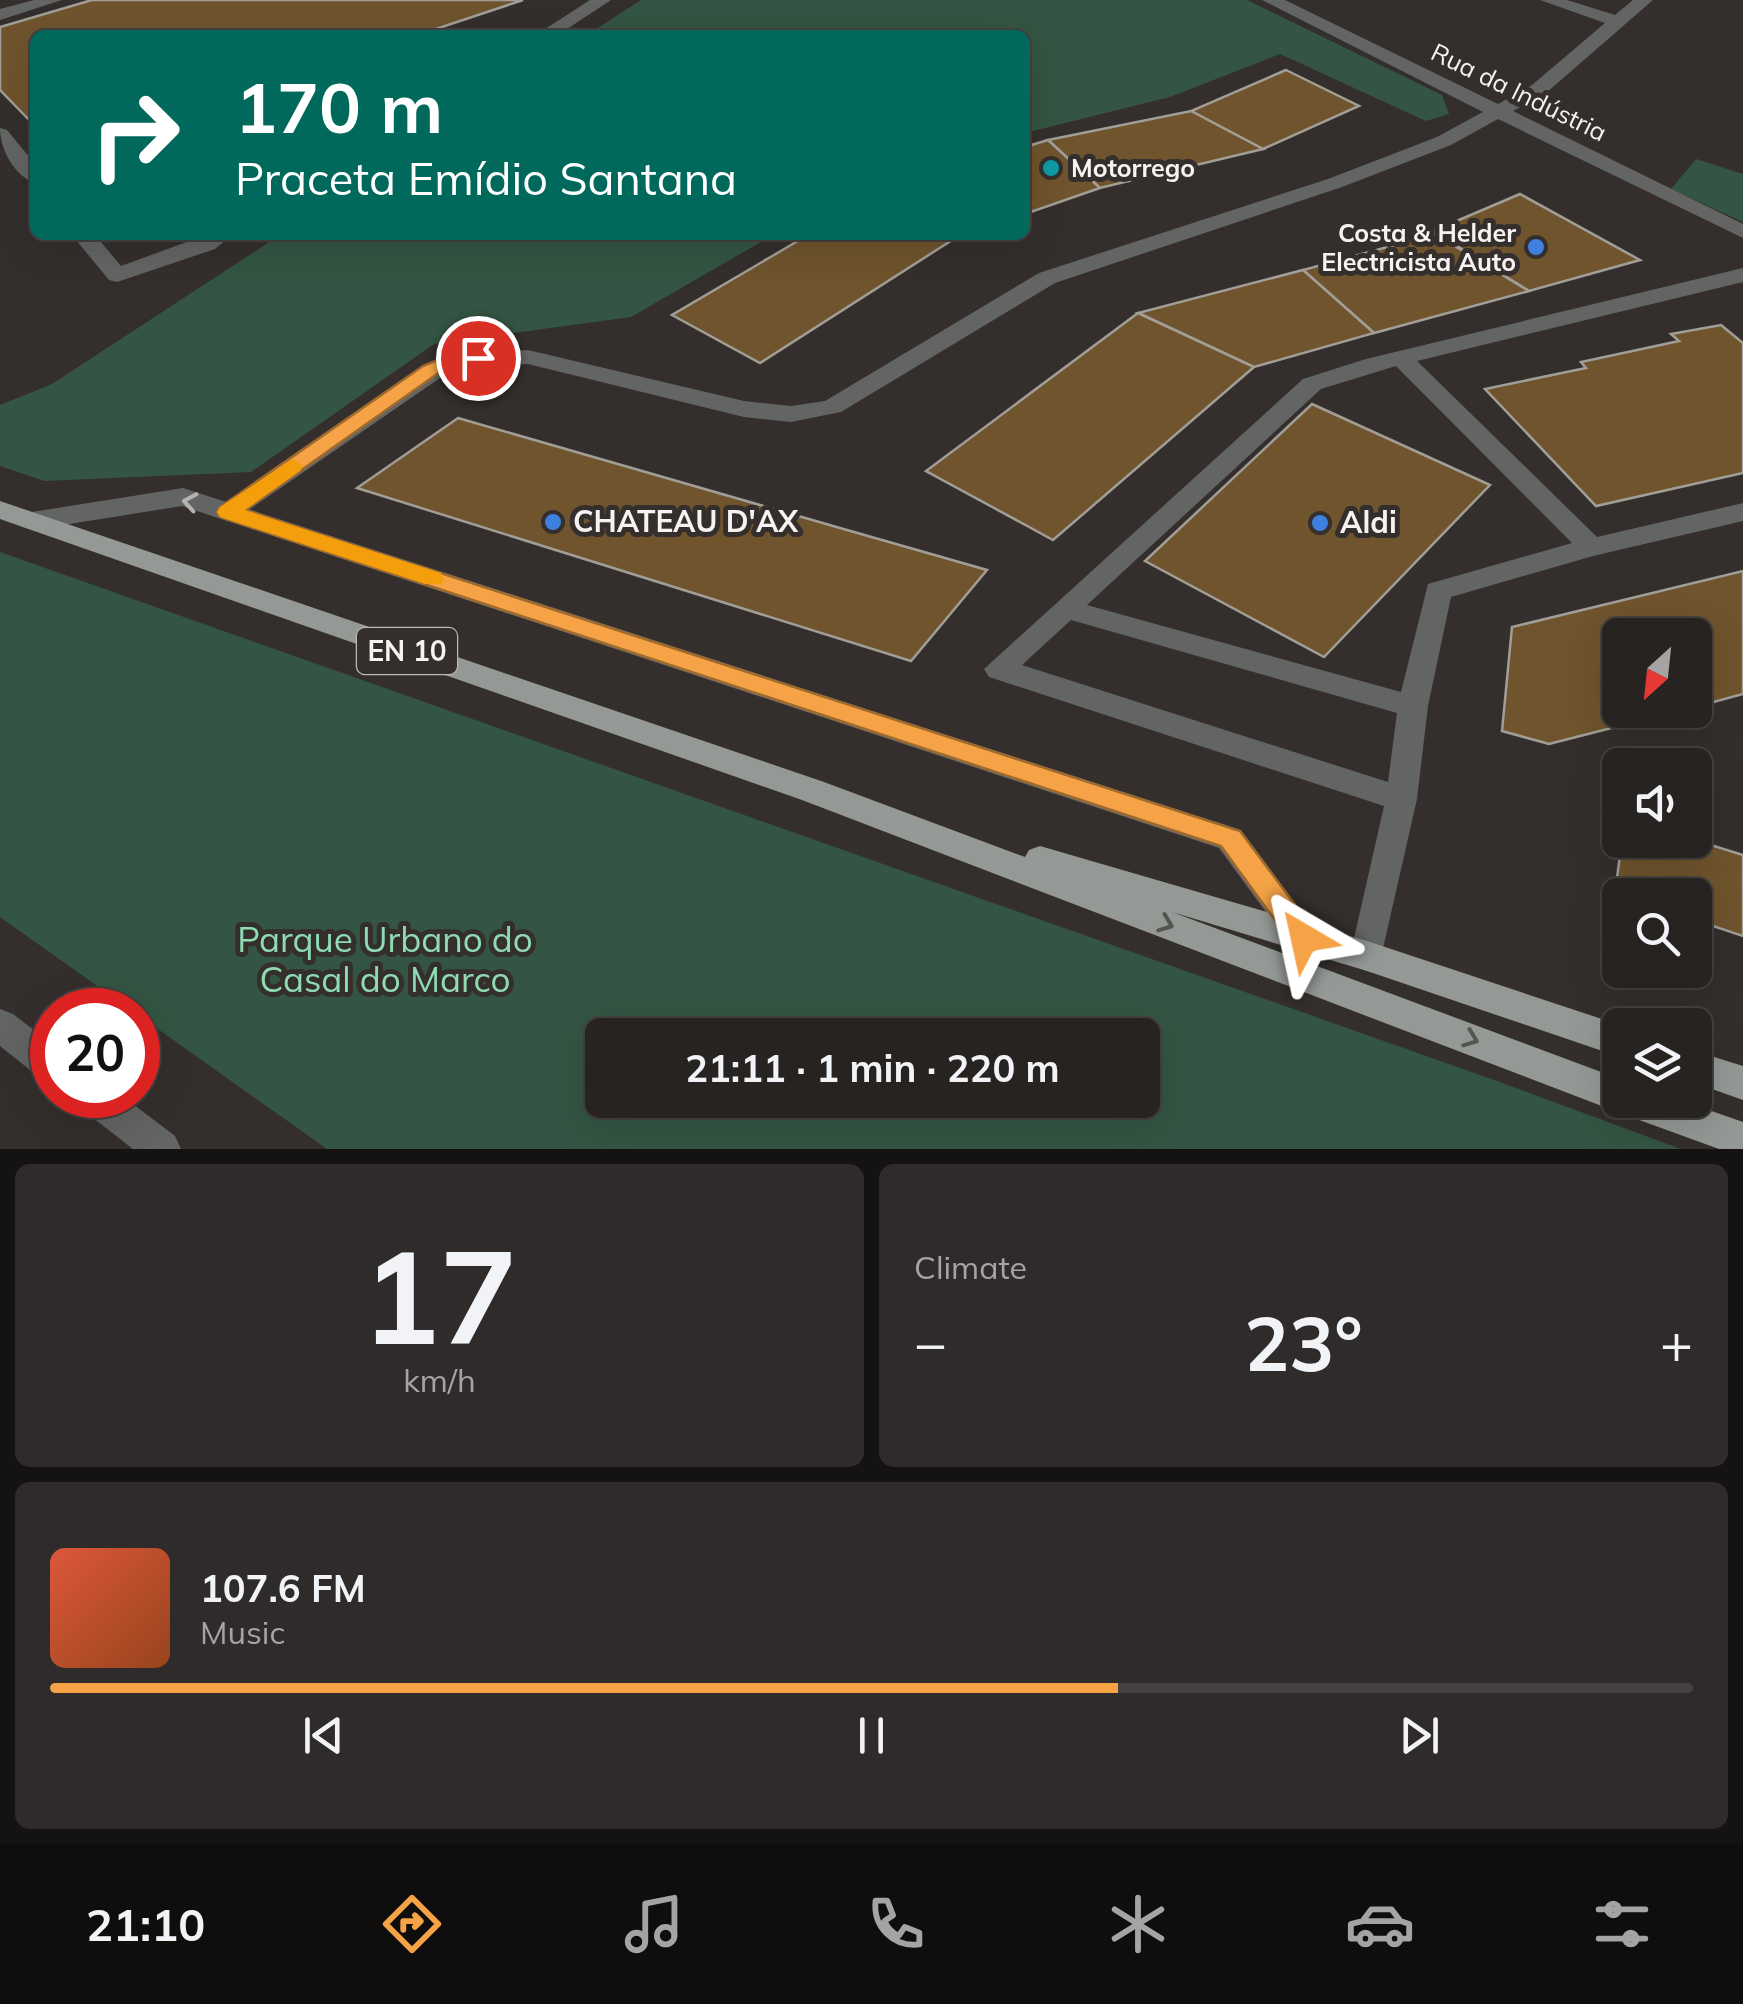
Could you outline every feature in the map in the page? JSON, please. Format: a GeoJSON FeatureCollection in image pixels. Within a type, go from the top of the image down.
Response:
{"type":"FeatureCollection","features":[{"type":"Feature","properties":{"kind":"main road","name":"EN 10"},"geometry":{"type":"LineString","coordinates":[[0,510],[813,791],[1602,1089]]}},
{"type":"Feature","properties":{"kind":"main road","name":"EN 10"},"geometry":{"type":"LineString","coordinates":[[813,791],[1367,956],[1602,1036]]}},
{"type":"Feature","properties":{"kind":"main road"},"geometry":{"type":"LineString","coordinates":[[1712,1073],[1743,1083]]}},
{"type":"Feature","properties":{"kind":"main road"},"geometry":{"type":"LineString","coordinates":[[1682,1118],[1743,1140]]}},
{"type":"Feature","properties":{"kind":"street"},"geometry":{"type":"LineString","coordinates":[[0,15],[52,0]]}},
{"type":"Feature","properties":{"kind":"street"},"geometry":{"type":"LineString","coordinates":[[553,30],[602,0]]}},
{"type":"Feature","properties":{"kind":"street","name":"Rua da Indústria"},"geometry":{"type":"LineString","coordinates":[[1271,0],[1743,232]]}},
{"type":"Feature","properties":{"kind":"street"},"geometry":{"type":"LineString","coordinates":[[1549,0],[1619,22]]}},
{"type":"Feature","properties":{"kind":"street"},"geometry":{"type":"LineString","coordinates":[[228,512],[447,362],[528,357],[744,409],[790,414],[832,406],[1047,278],[1336,183],[1444,140],[1539,89],[1644,0]]}},
{"type":"Feature","properties":{"kind":"street"},"geometry":{"type":"LineString","coordinates":[[0,134],[30,170]]}},
{"type":"Feature","properties":{"kind":"street"},"geometry":{"type":"LineString","coordinates":[[87,240],[117,276],[213,240]]}},
{"type":"Feature","properties":{"kind":"street"},"geometry":{"type":"LineString","coordinates":[[1401,799],[998,670],[1312,384],[1402,358],[1738,279]]}},
{"type":"Feature","properties":{"kind":"street"},"geometry":{"type":"LineString","coordinates":[[1402,358],[1592,548]]}},
{"type":"Feature","properties":{"kind":"street"},"geometry":{"type":"LineString","coordinates":[[32,521],[183,497],[1230,838],[1304,938]]}},
{"type":"Feature","properties":{"kind":"street"},"geometry":{"type":"LineString","coordinates":[[1367,956],[1401,799],[1413,706],[1438,591],[1592,548],[1743,512]]}},
{"type":"Feature","properties":{"kind":"street"},"geometry":{"type":"LineString","coordinates":[[1067,610],[1413,706]]}},
{"type":"Feature","properties":{"kind":"street"},"geometry":{"type":"LineString","coordinates":[[0,1024],[30,1048]]}},
{"type":"Feature","properties":{"kind":"street"},"geometry":{"type":"LineString","coordinates":[[122,1118],[162,1149]]}},
{"type":"Feature","properties":{"kind":"green space"},"geometry":{"type":"Polygon","coordinates":[[[641,0],[1247,0],[1442,95],[1449,114],[1426,121],[1280,54],[1170,97],[1030,132],[1030,30],[595,30],[641,0]]]}},
{"type":"Feature","properties":{"kind":"green space"},"geometry":{"type":"Polygon","coordinates":[[[1696,159],[1743,174],[1743,222],[1671,189],[1696,159]]]}},
{"type":"Feature","properties":{"kind":"green space"},"geometry":{"type":"Polygon","coordinates":[[[272,240],[764,240],[631,317],[434,344],[251,472],[44,481],[0,466],[0,405],[52,384],[272,240]]]}},
{"type":"Feature","properties":{"kind":"green space","name":"Parque Urbano do Casal do Marco"},"geometry":{"type":"Polygon","coordinates":[[[0,552],[1681,1149],[327,1149],[160,1031],[160,988],[100,988],[0,917],[0,552]]]}},
{"type":"Feature","properties":{"kind":"building"},"geometry":{"type":"Polygon","coordinates":[[[92,0],[523,0],[433,30],[30,30],[30,121],[0,90],[0,27],[92,0]]]}},
{"type":"Feature","properties":{"kind":"building"},"geometry":{"type":"Polygon","coordinates":[[[1286,70],[1359,106],[1263,149],[1191,111],[1286,70]]]}},
{"type":"Feature","properties":{"kind":"building"},"geometry":{"type":"Polygon","coordinates":[[[1191,111],[1263,149],[1100,188],[1048,140],[1191,111]]]}},
{"type":"Feature","properties":{"kind":"building","name":"Motorrego"},"geometry":{"type":"Polygon","coordinates":[[[1048,140],[1100,188],[1030,212],[1030,145],[1048,140]]]}},
{"type":"Feature","properties":{"kind":"building","name":"Costa & Helder Electricista Auto"},"geometry":{"type":"Polygon","coordinates":[[[1520,194],[1640,260],[1529,291],[1433,231],[1520,194]]]}},
{"type":"Feature","properties":{"kind":"building"},"geometry":{"type":"Polygon","coordinates":[[[1435,234],[1529,291],[1374,333],[1303,270],[1435,234]]]}},
{"type":"Feature","properties":{"kind":"building"},"geometry":{"type":"Polygon","coordinates":[[[800,240],[952,240],[760,363],[672,315],[800,240]]]}},
{"type":"Feature","properties":{"kind":"building"},"geometry":{"type":"Polygon","coordinates":[[[1303,270],[1374,333],[1254,367],[1138,313],[1303,270]]]}},
{"type":"Feature","properties":{"kind":"building"},"geometry":{"type":"Polygon","coordinates":[[[1138,313],[1254,367],[1053,540],[926,471],[1138,313]]]}},
{"type":"Feature","properties":{"kind":"building"},"geometry":{"type":"Polygon","coordinates":[[[1721,325],[1743,343],[1743,473],[1596,506],[1485,389],[1586,368],[1581,362],[1679,341],[1671,334],[1721,325]]]}},
{"type":"Feature","properties":{"kind":"building","name":"Aldi"},"geometry":{"type":"Polygon","coordinates":[[[1312,404],[1490,485],[1324,657],[1145,561],[1312,404]]]}},
{"type":"Feature","properties":{"kind":"building"},"geometry":{"type":"Polygon","coordinates":[[[458,418],[987,570],[911,661],[357,488],[458,418]]]}},
{"type":"Feature","properties":{"kind":"building"},"geometry":{"type":"Polygon","coordinates":[[[1743,571],[1743,694],[1712,702],[1712,618],[1602,618],[1602,728],[1612,728],[1549,744],[1502,731],[1512,627],[1743,571]]]}},
{"type":"Feature","properties":{"kind":"building"},"geometry":{"type":"Polygon","coordinates":[[[1712,845],[1743,855],[1743,936],[1712,926],[1712,878],[1617,878],[1620,858],[1712,858],[1712,845]]]}},
{"type":"Feature","properties":{"kind":"slow traffic"},"geometry":{"type":"LineString","coordinates":[[293,466],[228,512],[433,579]]}},
{"type":"Feature","properties":{"kind":"place","name":"Motorrego"},"geometry":{"type":"Point","coordinates":[1051,168]}},
{"type":"Feature","properties":{"kind":"place","name":"Costa & Helder Electricista Auto"},"geometry":{"type":"Point","coordinates":[1536,247]}},
{"type":"Feature","properties":{"kind":"place","name":"CHATEAU D'AX"},"geometry":{"type":"Point","coordinates":[553,522]}},
{"type":"Feature","properties":{"kind":"place","name":"Aldi"},"geometry":{"type":"Point","coordinates":[1320,523]}},
{"type":"Feature","properties":{"kind":"route"},"geometry":{"type":"LineString","coordinates":[[478,358],[447,362],[430,370],[228,512],[1230,838],[1304,938]]}}]}
